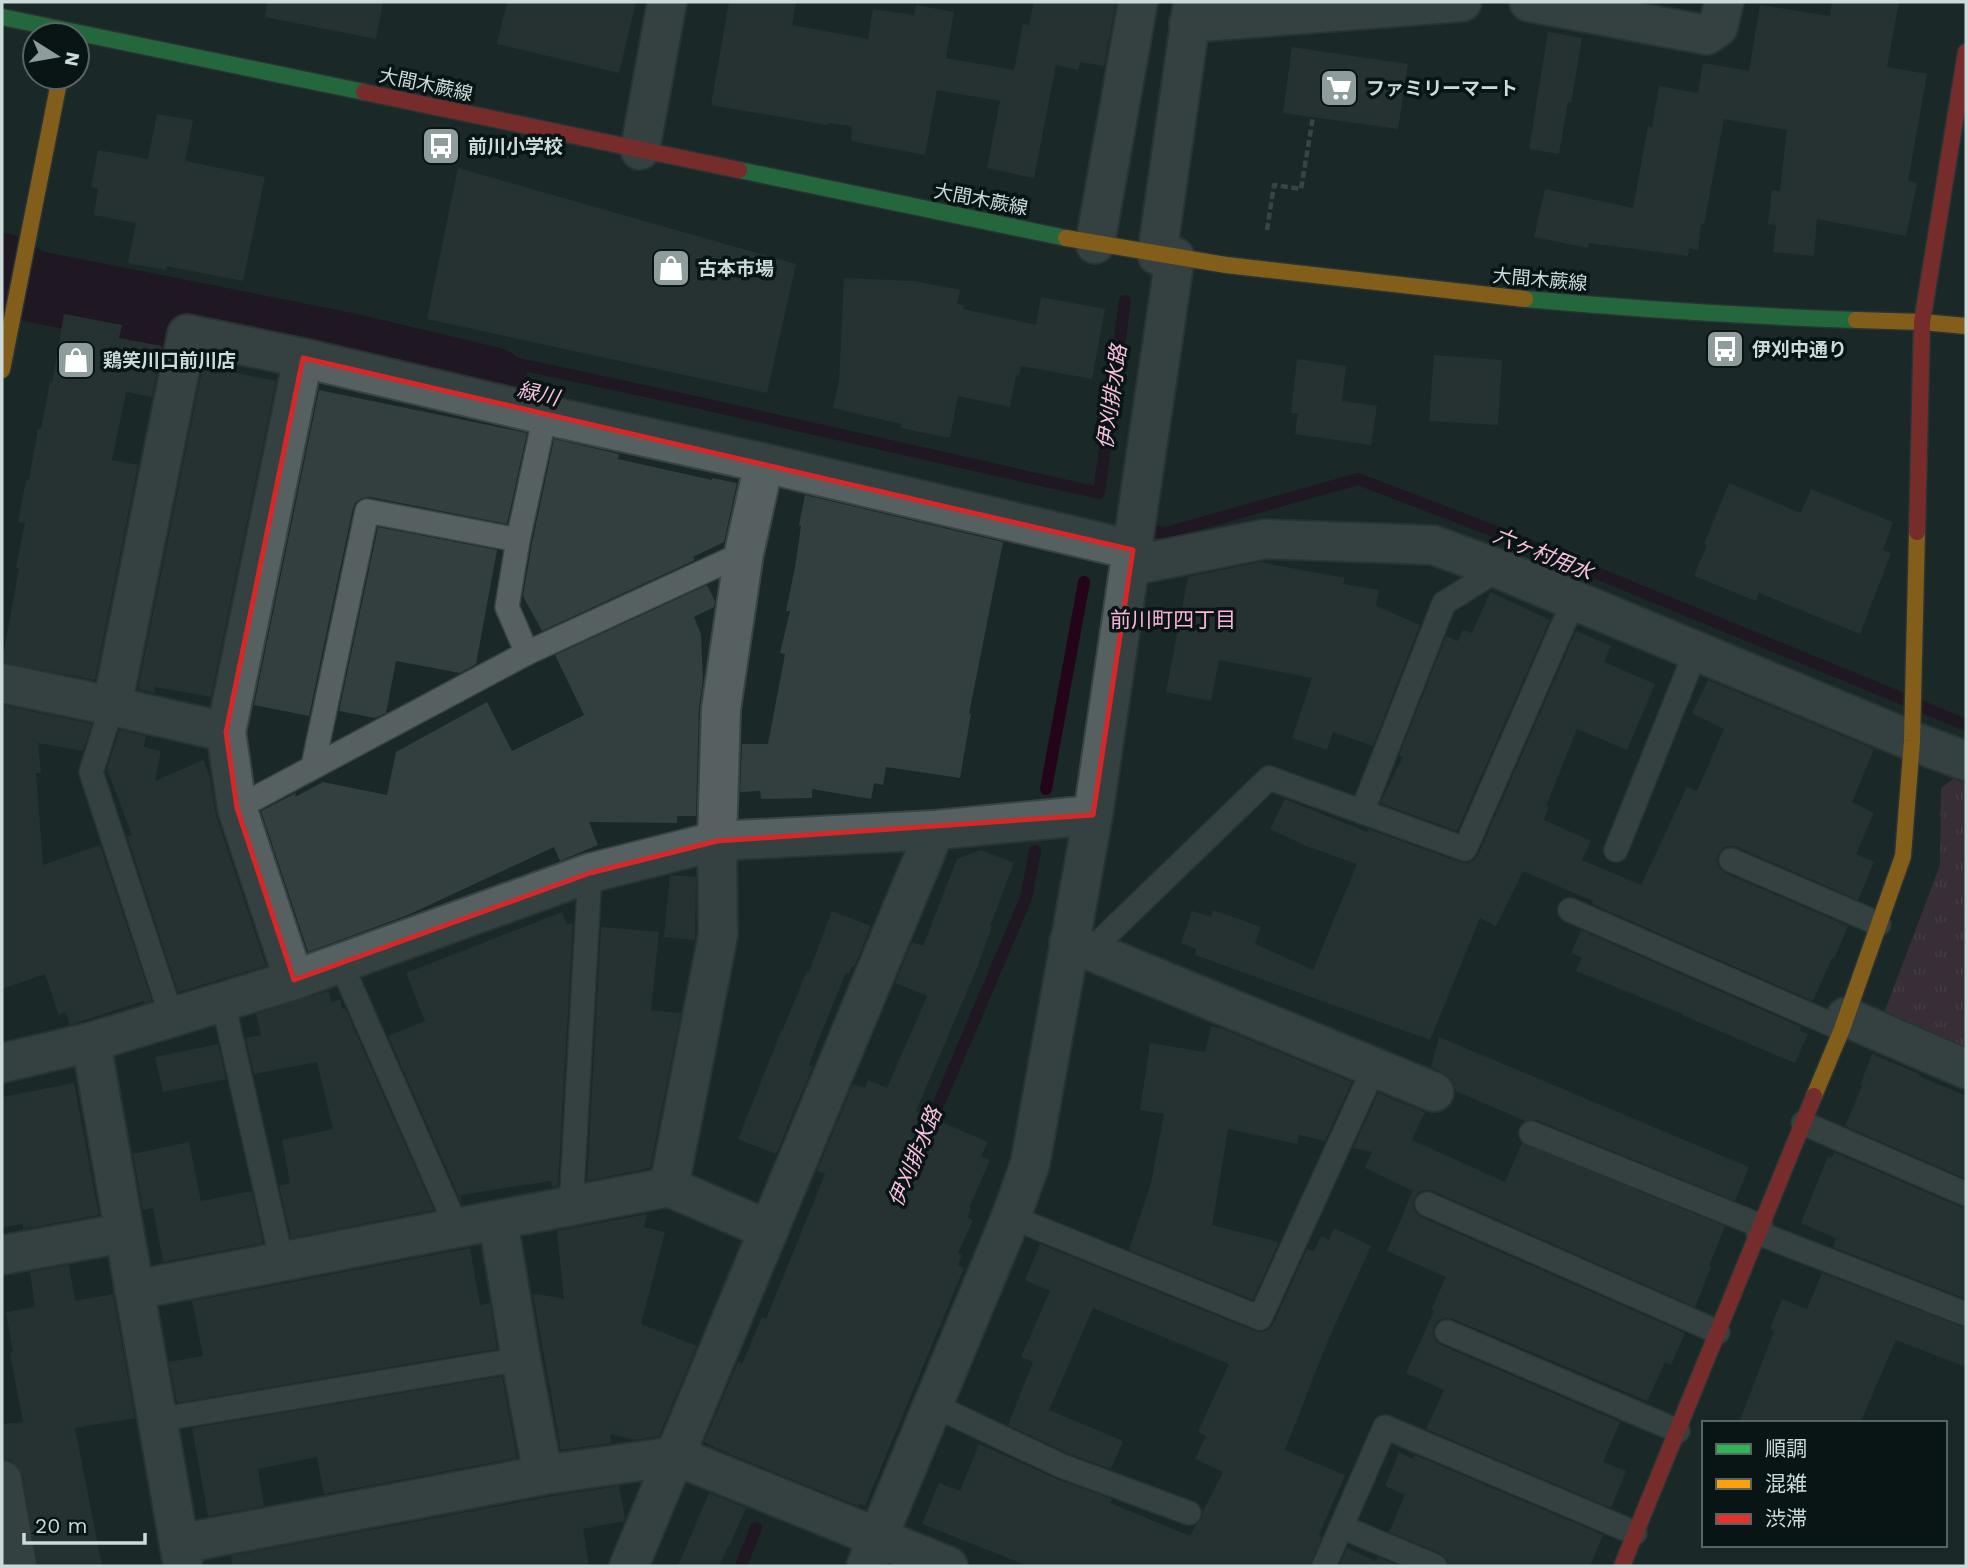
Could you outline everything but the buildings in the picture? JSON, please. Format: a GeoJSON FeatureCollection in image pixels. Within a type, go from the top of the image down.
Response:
{"type":"FeatureCollection","features":[{"type":"Feature","properties":{"kind":"main road"},"geometry":{"type":"LineString","coordinates":[[71,21],[73,12]]}},
{"type":"Feature","properties":{"kind":"main road","name":"大間木蕨線"},"geometry":{"type":"LineString","coordinates":[[2,17],[21,22]]}},
{"type":"Feature","properties":{"kind":"main road","name":"大間木蕨線"},"geometry":{"type":"LineString","coordinates":[[91,38],[1094,244],[1166,256],[1581,304],[1966,326]]}},
{"type":"Feature","properties":{"kind":"main road"},"geometry":{"type":"LineString","coordinates":[[1622,1566],[1844,1023],[1903,856],[1912,740],[1922,322],[1966,52]]}},
{"type":"Feature","properties":{"kind":"main road"},"geometry":{"type":"LineString","coordinates":[[2,370],[57,91]]}},
{"type":"Feature","properties":{"kind":"street"},"geometry":{"type":"LineString","coordinates":[[640,150],[667,2]]}},
{"type":"Feature","properties":{"kind":"street"},"geometry":{"type":"LineString","coordinates":[[1094,244],[1138,2]]}},
{"type":"Feature","properties":{"kind":"street"},"geometry":{"type":"LineString","coordinates":[[872,1552],[1011,1217],[1030,1164],[1080,946],[1059,818],[1132,558],[1191,12],[1462,2]]}},
{"type":"Feature","properties":{"kind":"street"},"geometry":{"type":"LineString","coordinates":[[1529,2],[1707,35],[1718,27],[1724,2]]}},
{"type":"Feature","properties":{"kind":"street"},"geometry":{"type":"LineString","coordinates":[[112,706],[187,334],[764,463],[1132,558],[1265,539],[1433,545],[1499,569],[1966,761]]}},
{"type":"Feature","properties":{"kind":"street"},"geometry":{"type":"LineString","coordinates":[[294,980],[237,808],[226,732],[303,358]]}},
{"type":"Feature","properties":{"kind":"street"},"geometry":{"type":"LineString","coordinates":[[669,1188],[718,935],[717,841],[721,709],[744,553],[764,463]]}},
{"type":"Feature","properties":{"kind":"street"},"geometry":{"type":"LineString","coordinates":[[2,683],[226,732]]}},
{"type":"Feature","properties":{"kind":"street"},"geometry":{"type":"LineString","coordinates":[[2,1063],[91,1042],[294,980],[590,873],[717,841],[935,830],[1059,818]]}},
{"type":"Feature","properties":{"kind":"street"},"geometry":{"type":"LineString","coordinates":[[628,1566],[935,830]]}},
{"type":"Feature","properties":{"kind":"street"},"geometry":{"type":"LineString","coordinates":[[1080,946],[1434,1092]]}},
{"type":"Feature","properties":{"kind":"street"},"geometry":{"type":"LineString","coordinates":[[1844,1023],[1966,1069]]}},
{"type":"Feature","properties":{"kind":"street"},"geometry":{"type":"LineString","coordinates":[[91,1042],[181,1555],[543,1475],[676,1456],[793,1503],[872,1552],[948,1566]]}},
{"type":"Feature","properties":{"kind":"street"},"geometry":{"type":"LineString","coordinates":[[134,1290],[669,1188],[769,1230]]}},
{"type":"Feature","properties":{"kind":"street"},"geometry":{"type":"LineString","coordinates":[[498,1221],[543,1475]]}},
{"type":"Feature","properties":{"kind":"street"},"geometry":{"type":"LineString","coordinates":[[2,1255],[124,1233]]}},
{"type":"Feature","properties":{"kind":"street"},"geometry":{"type":"LineString","coordinates":[[2,1480],[17,1566]]}},
{"type":"Feature","properties":{"kind":"lane"},"geometry":{"type":"LineString","coordinates":[[527,653],[507,607],[545,415]]}},
{"type":"Feature","properties":{"kind":"lane"},"geometry":{"type":"LineString","coordinates":[[313,766],[367,511],[519,540]]}},
{"type":"Feature","properties":{"kind":"lane"},"geometry":{"type":"LineString","coordinates":[[237,808],[527,653],[744,553]]}},
{"type":"Feature","properties":{"kind":"lane"},"geometry":{"type":"LineString","coordinates":[[1362,812],[1444,603],[1499,569]]}},
{"type":"Feature","properties":{"kind":"lane"},"geometry":{"type":"LineString","coordinates":[[1080,946],[1269,778],[1465,849],[1574,600]]}},
{"type":"Feature","properties":{"kind":"lane"},"geometry":{"type":"LineString","coordinates":[[1616,850],[1696,651]]}},
{"type":"Feature","properties":{"kind":"lane"},"geometry":{"type":"LineString","coordinates":[[112,706],[91,772],[172,1017]]}},
{"type":"Feature","properties":{"kind":"lane"},"geometry":{"type":"LineString","coordinates":[[1731,860],[1879,924]]}},
{"type":"Feature","properties":{"kind":"lane"},"geometry":{"type":"LineString","coordinates":[[571,1207],[590,873]]}},
{"type":"Feature","properties":{"kind":"lane"},"geometry":{"type":"LineString","coordinates":[[1570,910],[1844,1023]]}},
{"type":"Feature","properties":{"kind":"lane"},"geometry":{"type":"LineString","coordinates":[[341,964],[457,1228]]}},
{"type":"Feature","properties":{"kind":"lane"},"geometry":{"type":"LineString","coordinates":[[223,1002],[282,1262]]}},
{"type":"Feature","properties":{"kind":"lane"},"geometry":{"type":"LineString","coordinates":[[1011,1217],[1260,1318],[1374,1068]]}},
{"type":"Feature","properties":{"kind":"lane"},"geometry":{"type":"LineString","coordinates":[[1803,1123],[1966,1194]]}},
{"type":"Feature","properties":{"kind":"lane"},"geometry":{"type":"LineString","coordinates":[[1531,1133],[1966,1314]]}},
{"type":"Feature","properties":{"kind":"lane"},"geometry":{"type":"LineString","coordinates":[[1427,1205],[1718,1332]]}},
{"type":"Feature","properties":{"kind":"lane"},"geometry":{"type":"LineString","coordinates":[[1447,1332],[1678,1431]]}},
{"type":"Feature","properties":{"kind":"lane"},"geometry":{"type":"LineString","coordinates":[[157,1420],[521,1359]]}},
{"type":"Feature","properties":{"kind":"lane"},"geometry":{"type":"LineString","coordinates":[[933,1405],[1062,1466],[1189,1513]]}},
{"type":"Feature","properties":{"kind":"lane"},"geometry":{"type":"LineString","coordinates":[[1324,1566],[1385,1427],[1635,1533]]}},
{"type":"Feature","properties":{"kind":"lane"},"geometry":{"type":"LineString","coordinates":[[1342,1527],[1436,1566]]}},
{"type":"Feature","properties":{"kind":"path"},"geometry":{"type":"LineString","coordinates":[[1266,234],[1273,186],[1301,189],[1312,117]]}},
{"type":"Feature","properties":{"kind":"highlighted area"},"geometry":{"type":"Polygon","coordinates":[[[303,358],[1133,550],[1093,815],[717,841],[590,873],[294,980],[237,808],[226,732],[303,358]]]}},
{"type":"Feature","properties":{"kind":"green space"},"geometry":{"type":"Polygon","coordinates":[[[1956,777],[1966,781],[1966,1058],[1881,1021],[1940,865],[1941,788],[1956,777]]]}},
{"type":"Feature","properties":{"kind":"waterway","name":"緑川"},"geometry":{"type":"LineString","coordinates":[[2,269],[32,286],[349,349],[492,383]]}},
{"type":"Feature","properties":{"kind":"waterway"},"geometry":{"type":"LineString","coordinates":[[272,311],[682,399],[1099,493],[1125,301]]}},
{"type":"Feature","properties":{"kind":"waterway","name":"六ヶ村用水"},"geometry":{"type":"LineString","coordinates":[[1140,530],[1166,533],[1358,479],[1502,534],[1966,725]]}},
{"type":"Feature","properties":{"kind":"waterway","name":"伊刈排水路"},"geometry":{"type":"LineString","coordinates":[[1046,789],[1084,582]]}},
{"type":"Feature","properties":{"kind":"waterway","name":"伊刈排水路"},"geometry":{"type":"LineString","coordinates":[[926,1134],[1026,898],[1035,851]]}},
{"type":"Feature","properties":{"kind":"waterway","name":"伊刈排水路"},"geometry":{"type":"LineString","coordinates":[[741,1566],[756,1528]]}},
{"type":"Feature","properties":{"kind":"traffic: fast"},"geometry":{"type":"LineString","coordinates":[[2,17],[364,92]]}},
{"type":"Feature","properties":{"kind":"traffic: fast"},"geometry":{"type":"LineString","coordinates":[[739,170],[1066,238]]}},
{"type":"Feature","properties":{"kind":"traffic: fast"},"geometry":{"type":"LineString","coordinates":[[1525,299],[1690,312],[1856,320]]}},
{"type":"Feature","properties":{"kind":"traffic: slow"},"geometry":{"type":"LineString","coordinates":[[2,370],[57,91]]}},
{"type":"Feature","properties":{"kind":"traffic: slow"},"geometry":{"type":"LineString","coordinates":[[1066,238],[1226,265],[1525,299]]}},
{"type":"Feature","properties":{"kind":"traffic: slow"},"geometry":{"type":"LineString","coordinates":[[1856,320],[1966,326]]}},
{"type":"Feature","properties":{"kind":"traffic: slow"},"geometry":{"type":"LineString","coordinates":[[1814,1096],[1842,1029],[1903,856],[1912,741],[1917,532]]}},
{"type":"Feature","properties":{"kind":"traffic: jam"},"geometry":{"type":"LineString","coordinates":[[1917,532],[1922,322],[1966,52]]}},
{"type":"Feature","properties":{"kind":"traffic: jam"},"geometry":{"type":"LineString","coordinates":[[364,92],[739,170]]}},
{"type":"Feature","properties":{"kind":"traffic: jam"},"geometry":{"type":"LineString","coordinates":[[1622,1566],[1814,1096]]}},
{"type":"Feature","properties":{"kind":"place","name":"ファミリーマート"},"geometry":{"type":"Point","coordinates":[1339,88]}},
{"type":"Feature","properties":{"kind":"place","name":"前川小学校"},"geometry":{"type":"Point","coordinates":[441,146]}},
{"type":"Feature","properties":{"kind":"place","name":"古本市場"},"geometry":{"type":"Point","coordinates":[671,268]}},
{"type":"Feature","properties":{"kind":"place","name":"伊刈中通り"},"geometry":{"type":"Point","coordinates":[1725,349]}},
{"type":"Feature","properties":{"kind":"place","name":"鶏笑川口前川店"},"geometry":{"type":"Point","coordinates":[76,360]}},
{"type":"Feature","properties":{"kind":"district","name":"前川町四丁目"},"geometry":{"type":"Point","coordinates":[1173,620]}}]}
